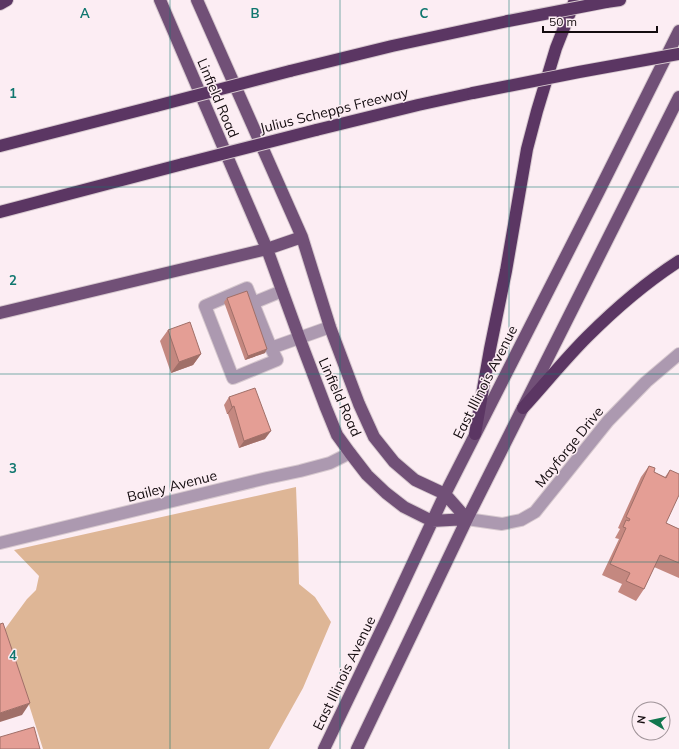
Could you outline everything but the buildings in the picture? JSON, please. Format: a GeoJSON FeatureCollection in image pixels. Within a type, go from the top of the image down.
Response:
{"type":"FeatureCollection","features":[{"type":"Feature","properties":{"kind":"highway"},"geometry":{"type":"LineString","coordinates":[[0,4],[7,0]]}},
{"type":"Feature","properties":{"kind":"highway"},"geometry":{"type":"LineString","coordinates":[[475,434],[506,271],[527,149],[536,112],[556,48],[575,0]]}},
{"type":"Feature","properties":{"kind":"highway"},"geometry":{"type":"LineString","coordinates":[[0,146],[392,46],[508,21],[620,0]]}},
{"type":"Feature","properties":{"kind":"highway","name":"Julius Schepps Freeway"},"geometry":{"type":"LineString","coordinates":[[0,212],[418,105],[579,72],[679,54]]}},
{"type":"Feature","properties":{"kind":"highway"},"geometry":{"type":"LineString","coordinates":[[523,408],[586,338],[626,301],[679,261]]}},
{"type":"Feature","properties":{"kind":"main road","name":"Linfield Road"},"geometry":{"type":"LineString","coordinates":[[160,0],[267,249],[337,435],[367,475],[404,507],[432,521],[468,519]]}},
{"type":"Feature","properties":{"kind":"main road","name":"Linfield Road"},"geometry":{"type":"LineString","coordinates":[[197,0],[302,236],[330,326],[358,404],[374,437],[394,462],[415,480],[444,494],[468,519]]}},
{"type":"Feature","properties":{"kind":"main road","name":"East Illinois Avenue"},"geometry":{"type":"LineString","coordinates":[[324,749],[388,616],[444,494],[602,186],[679,30]]}},
{"type":"Feature","properties":{"kind":"main road"},"geometry":{"type":"LineString","coordinates":[[357,749],[468,519],[679,97]]}},
{"type":"Feature","properties":{"kind":"main road"},"geometry":{"type":"LineString","coordinates":[[0,313],[267,249],[302,236]]}},
{"type":"Feature","properties":{"kind":"street"},"geometry":{"type":"LineString","coordinates":[[247,288],[254,303],[277,360],[233,378],[205,306],[247,288]]}},
{"type":"Feature","properties":{"kind":"street"},"geometry":{"type":"LineString","coordinates":[[254,303],[282,291]]}},
{"type":"Feature","properties":{"kind":"street"},"geometry":{"type":"LineString","coordinates":[[271,348],[330,326]]}},
{"type":"Feature","properties":{"kind":"street","name":"Mayforge Drive"},"geometry":{"type":"LineString","coordinates":[[468,519],[502,524],[521,520],[535,512],[608,421],[646,382],[679,354]]}},
{"type":"Feature","properties":{"kind":"street","name":"Bailey Avenue"},"geometry":{"type":"LineString","coordinates":[[0,543],[267,478],[300,472],[330,462],[350,453]]}},
{"type":"Feature","properties":{"kind":"shaded area"},"geometry":{"type":"Polygon","coordinates":[[[296,487],[299,584],[315,597],[331,622],[303,688],[269,749],[43,749],[5,629],[27,599],[36,590],[39,576],[14,550],[296,487]]]}}]}
